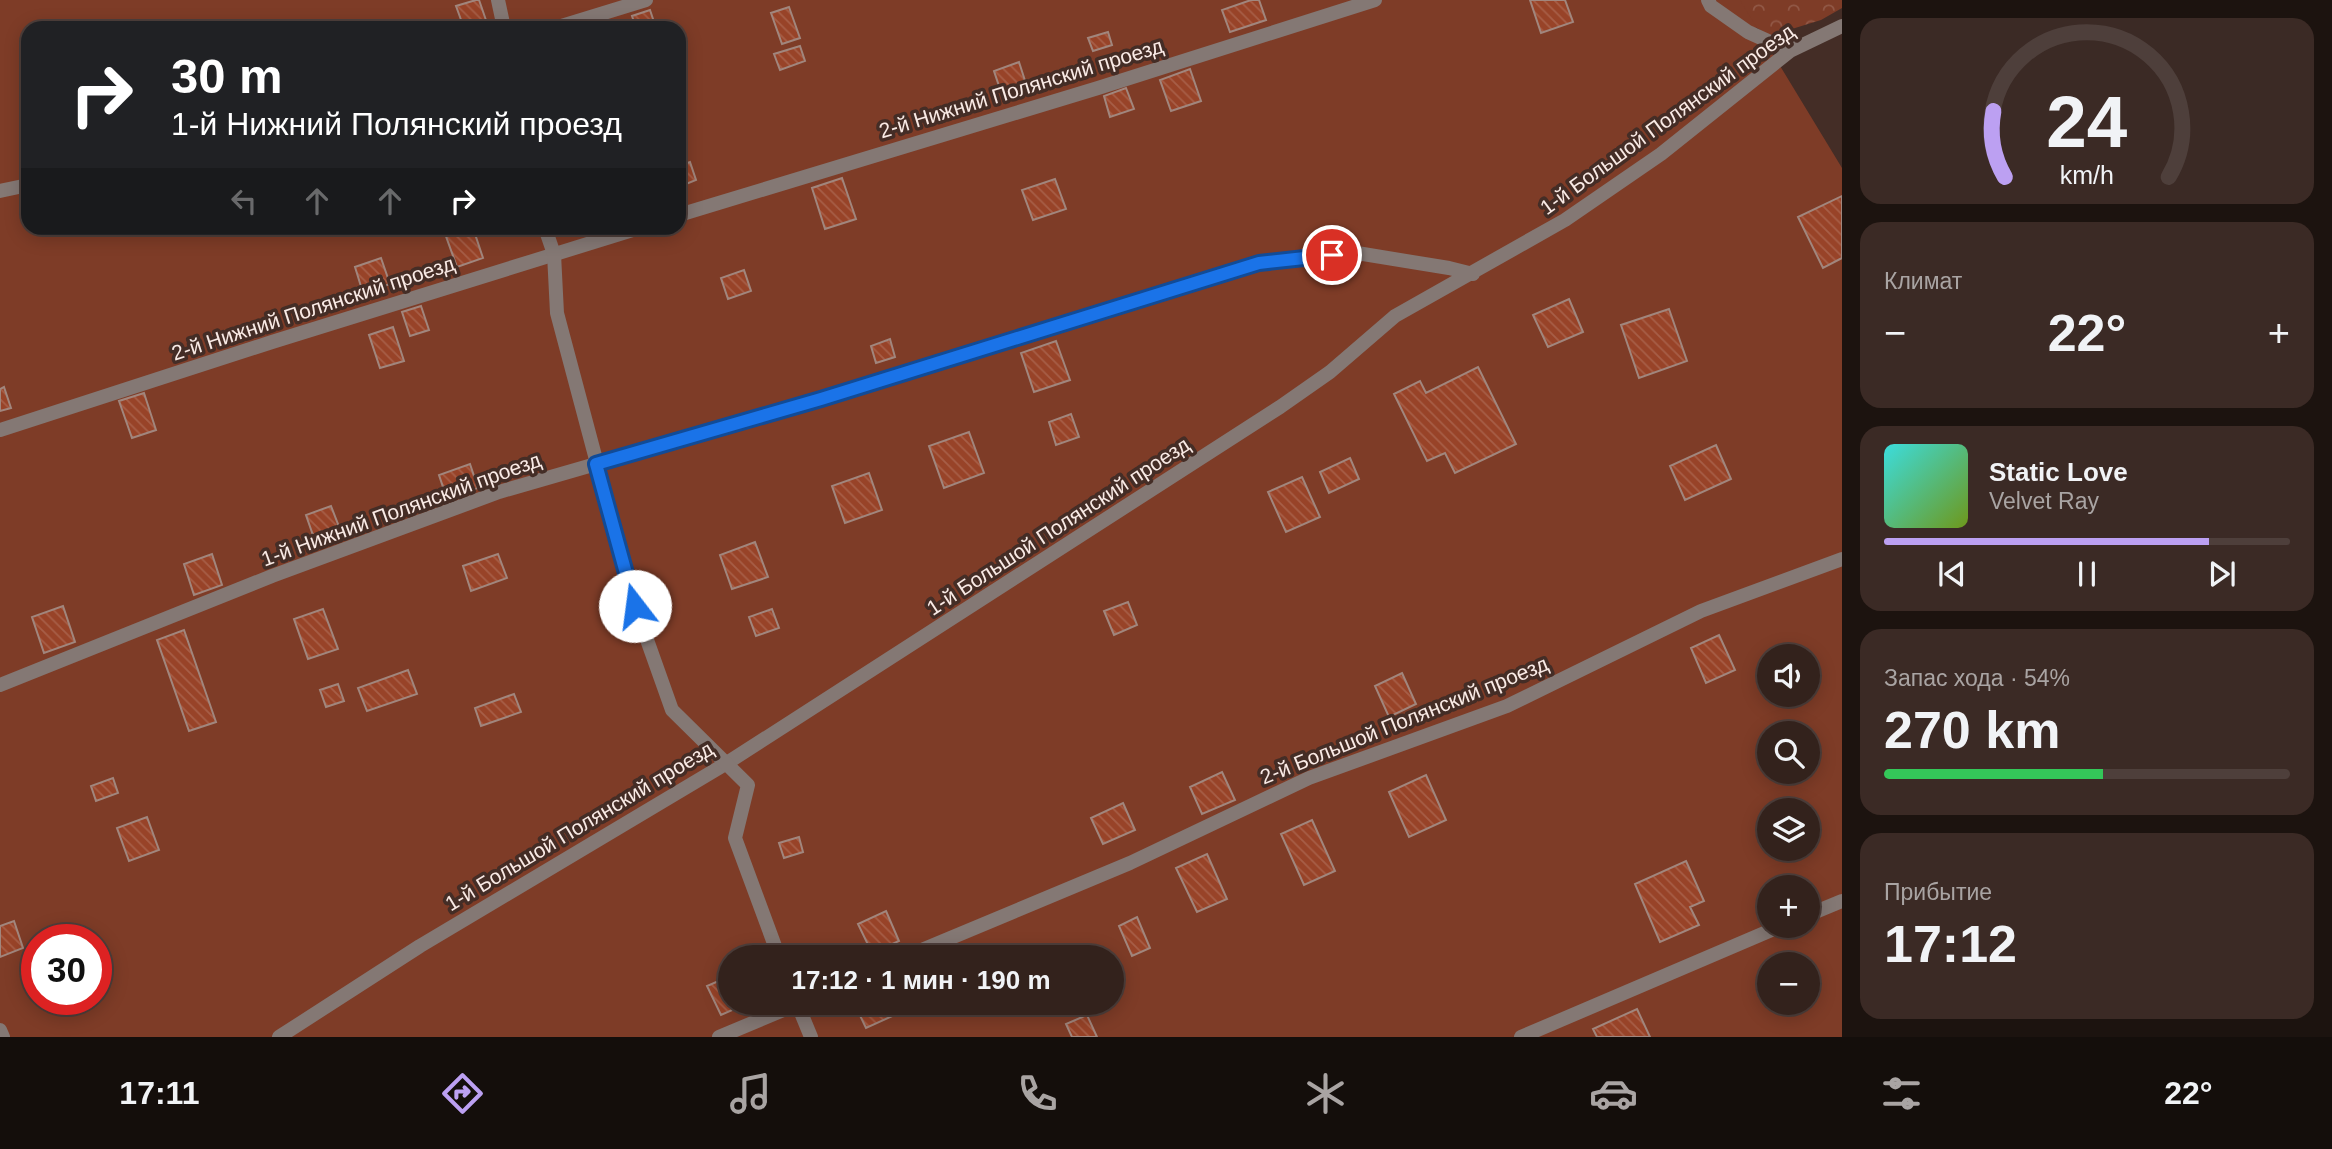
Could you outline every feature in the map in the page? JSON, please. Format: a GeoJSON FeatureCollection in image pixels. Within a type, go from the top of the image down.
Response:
{"type":"FeatureCollection","features":[{"type":"Feature","properties":{"kind":"street"},"geometry":{"type":"LineString","coordinates":[[498,0],[502,21]]}},
{"type":"Feature","properties":{"kind":"street"},"geometry":{"type":"LineString","coordinates":[[578,21],[646,0]]}},
{"type":"Feature","properties":{"kind":"street","name":"2-й Нижний Полянский проезд"},"geometry":{"type":"LineString","coordinates":[[686,213],[1098,88],[1376,0]]}},
{"type":"Feature","properties":{"kind":"street"},"geometry":{"type":"LineString","coordinates":[[1708,0],[1711,6],[1748,32],[1790,51]]}},
{"type":"Feature","properties":{"kind":"street","name":"1-й Большой Полянский проезд"},"geometry":{"type":"LineString","coordinates":[[279,1037],[420,946],[727,763],[1280,407],[1330,372],[1395,316],[1565,220],[1661,154],[1790,51],[1842,26]]}},
{"type":"Feature","properties":{"kind":"street"},"geometry":{"type":"LineString","coordinates":[[0,191],[21,186]]}},
{"type":"Feature","properties":{"kind":"street"},"geometry":{"type":"LineString","coordinates":[[547,235],[554,254],[557,313],[635,606],[673,710],[748,785],[735,838],[775,945]]}},
{"type":"Feature","properties":{"kind":"street","name":"2-й Нижний Полянский проезд"},"geometry":{"type":"LineString","coordinates":[[0,430],[616,235]]}},
{"type":"Feature","properties":{"kind":"street","name":"1-й Нижний Полянский проезд"},"geometry":{"type":"LineString","coordinates":[[0,685],[272,576],[473,501],[821,399],[1259,263],[1357,253],[1473,274]]}},
{"type":"Feature","properties":{"kind":"street","name":"2-й Большой Полянский проезд"},"geometry":{"type":"LineString","coordinates":[[934,945],[1130,863],[1309,778],[1507,706],[1701,611],[1842,559]]}},
{"type":"Feature","properties":{"kind":"street"},"geometry":{"type":"LineString","coordinates":[[1820,910],[1842,901]]}},
{"type":"Feature","properties":{"kind":"street"},"geometry":{"type":"LineString","coordinates":[[1521,1037],[1757,936]]}},
{"type":"Feature","properties":{"kind":"street"},"geometry":{"type":"LineString","coordinates":[[719,1037],[770,1015]]}},
{"type":"Feature","properties":{"kind":"street"},"geometry":{"type":"LineString","coordinates":[[803,1015],[811,1037]]}},
{"type":"Feature","properties":{"kind":"street"},"geometry":{"type":"LineString","coordinates":[[0,1030],[3,1037]]}},
{"type":"Feature","properties":{"kind":"green space"},"geometry":{"type":"Polygon","coordinates":[[[0,0],[1740,0],[1842,168],[1842,1037],[0,1037],[0,0]]]}},
{"type":"Feature","properties":{"kind":"green space"},"geometry":{"type":"Polygon","coordinates":[[[1716,0],[1842,0],[1842,8],[1821,20],[1769,36],[1716,0]]]}},
{"type":"Feature","properties":{"kind":"building"},"geometry":{"type":"Polygon","coordinates":[[[479,0],[486,21],[461,21],[456,6],[479,0]]]}},
{"type":"Feature","properties":{"kind":"building"},"geometry":{"type":"Polygon","coordinates":[[[1259,0],[1266,20],[1230,32],[1222,10],[1259,0]]]}},
{"type":"Feature","properties":{"kind":"building"},"geometry":{"type":"Polygon","coordinates":[[[1530,0],[1565,0],[1573,22],[1541,33],[1530,0]]]}},
{"type":"Feature","properties":{"kind":"building"},"geometry":{"type":"Polygon","coordinates":[[[789,7],[800,38],[782,44],[771,13],[789,7]]]}},
{"type":"Feature","properties":{"kind":"building"},"geometry":{"type":"Polygon","coordinates":[[[650,10],[654,21],[634,21],[632,16],[650,10]]]}},
{"type":"Feature","properties":{"kind":"building"},"geometry":{"type":"Polygon","coordinates":[[[1108,32],[1112,45],[1093,51],[1088,38],[1108,32]]]}},
{"type":"Feature","properties":{"kind":"building"},"geometry":{"type":"Polygon","coordinates":[[[800,46],[805,61],[780,70],[774,54],[800,46]]]}},
{"type":"Feature","properties":{"kind":"building"},"geometry":{"type":"Polygon","coordinates":[[[1019,62],[1029,93],[1004,101],[994,71],[1019,62]]]}},
{"type":"Feature","properties":{"kind":"building"},"geometry":{"type":"Polygon","coordinates":[[[1190,69],[1201,101],[1171,111],[1160,80],[1190,69]]]}},
{"type":"Feature","properties":{"kind":"building"},"geometry":{"type":"Polygon","coordinates":[[[1126,88],[1134,109],[1110,117],[1104,96],[1126,88]]]}},
{"type":"Feature","properties":{"kind":"building"},"geometry":{"type":"Polygon","coordinates":[[[690,162],[696,180],[686,184],[686,163],[690,162]]]}},
{"type":"Feature","properties":{"kind":"building"},"geometry":{"type":"Polygon","coordinates":[[[842,178],[856,219],[825,229],[812,188],[842,178]]]}},
{"type":"Feature","properties":{"kind":"building"},"geometry":{"type":"Polygon","coordinates":[[[1055,179],[1066,209],[1033,220],[1022,190],[1055,179]]]}},
{"type":"Feature","properties":{"kind":"building"},"geometry":{"type":"Polygon","coordinates":[[[1842,196],[1842,258],[1823,268],[1798,217],[1842,196]]]}},
{"type":"Feature","properties":{"kind":"building"},"geometry":{"type":"Polygon","coordinates":[[[446,235],[475,235],[483,258],[457,267],[446,235]]]}},
{"type":"Feature","properties":{"kind":"building"},"geometry":{"type":"Polygon","coordinates":[[[381,258],[390,284],[363,293],[355,267],[381,258]]]}},
{"type":"Feature","properties":{"kind":"building"},"geometry":{"type":"Polygon","coordinates":[[[744,270],[751,291],[728,299],[721,278],[744,270]]]}},
{"type":"Feature","properties":{"kind":"building"},"geometry":{"type":"Polygon","coordinates":[[[1569,299],[1583,332],[1548,347],[1533,315],[1569,299]]]}},
{"type":"Feature","properties":{"kind":"building"},"geometry":{"type":"Polygon","coordinates":[[[421,306],[429,330],[410,336],[402,312],[421,306]]]}},
{"type":"Feature","properties":{"kind":"building"},"geometry":{"type":"Polygon","coordinates":[[[1669,309],[1687,361],[1639,378],[1621,325],[1669,309]]]}},
{"type":"Feature","properties":{"kind":"building"},"geometry":{"type":"Polygon","coordinates":[[[393,327],[404,361],[380,368],[369,335],[393,327]]]}},
{"type":"Feature","properties":{"kind":"building"},"geometry":{"type":"Polygon","coordinates":[[[890,339],[895,357],[876,363],[871,346],[890,339]]]}},
{"type":"Feature","properties":{"kind":"building"},"geometry":{"type":"Polygon","coordinates":[[[1056,341],[1070,380],[1034,392],[1021,353],[1056,341]]]}},
{"type":"Feature","properties":{"kind":"building"},"geometry":{"type":"Polygon","coordinates":[[[1478,367],[1516,444],[1455,473],[1445,453],[1427,461],[1394,394],[1420,381],[1426,393],[1478,367]]]}},
{"type":"Feature","properties":{"kind":"building"},"geometry":{"type":"Polygon","coordinates":[[[4,387],[11,408],[0,411],[0,389],[4,387]]]}},
{"type":"Feature","properties":{"kind":"building"},"geometry":{"type":"Polygon","coordinates":[[[144,393],[156,430],[132,438],[119,401],[144,393]]]}},
{"type":"Feature","properties":{"kind":"building"},"geometry":{"type":"Polygon","coordinates":[[[1071,414],[1079,437],[1056,445],[1049,422],[1071,414]]]}},
{"type":"Feature","properties":{"kind":"building"},"geometry":{"type":"Polygon","coordinates":[[[969,432],[984,473],[944,488],[929,446],[969,432]]]}},
{"type":"Feature","properties":{"kind":"building"},"geometry":{"type":"Polygon","coordinates":[[[1716,445],[1731,479],[1685,500],[1670,466],[1716,445]]]}},
{"type":"Feature","properties":{"kind":"building"},"geometry":{"type":"Polygon","coordinates":[[[1350,458],[1359,479],[1329,493],[1320,472],[1350,458]]]}},
{"type":"Feature","properties":{"kind":"building"},"geometry":{"type":"Polygon","coordinates":[[[470,464],[478,488],[447,499],[439,475],[470,464]]]}},
{"type":"Feature","properties":{"kind":"building"},"geometry":{"type":"Polygon","coordinates":[[[869,473],[882,510],[845,523],[832,486],[869,473]]]}},
{"type":"Feature","properties":{"kind":"building"},"geometry":{"type":"Polygon","coordinates":[[[1302,477],[1320,517],[1286,532],[1268,492],[1302,477]]]}},
{"type":"Feature","properties":{"kind":"building"},"geometry":{"type":"Polygon","coordinates":[[[331,506],[341,532],[315,541],[306,515],[331,506]]]}},
{"type":"Feature","properties":{"kind":"building"},"geometry":{"type":"Polygon","coordinates":[[[755,542],[768,577],[732,589],[720,555],[755,542]]]}},
{"type":"Feature","properties":{"kind":"building"},"geometry":{"type":"Polygon","coordinates":[[[212,554],[222,585],[194,595],[184,564],[212,554]]]}},
{"type":"Feature","properties":{"kind":"building"},"geometry":{"type":"Polygon","coordinates":[[[498,554],[507,578],[471,591],[463,566],[498,554]]]}},
{"type":"Feature","properties":{"kind":"building"},"geometry":{"type":"Polygon","coordinates":[[[1128,602],[1137,625],[1114,635],[1104,611],[1128,602]]]}},
{"type":"Feature","properties":{"kind":"building"},"geometry":{"type":"Polygon","coordinates":[[[63,606],[75,642],[44,653],[32,617],[63,606]]]}},
{"type":"Feature","properties":{"kind":"building"},"geometry":{"type":"Polygon","coordinates":[[[323,609],[338,649],[308,659],[294,619],[323,609]]]}},
{"type":"Feature","properties":{"kind":"building"},"geometry":{"type":"Polygon","coordinates":[[[772,609],[779,628],[756,636],[749,617],[772,609]]]}},
{"type":"Feature","properties":{"kind":"building"},"geometry":{"type":"Polygon","coordinates":[[[184,630],[216,722],[189,731],[157,640],[184,630]]]}},
{"type":"Feature","properties":{"kind":"building"},"geometry":{"type":"Polygon","coordinates":[[[1719,635],[1735,670],[1706,683],[1691,648],[1719,635]]]}},
{"type":"Feature","properties":{"kind":"building"},"geometry":{"type":"Polygon","coordinates":[[[408,670],[417,694],[367,711],[358,688],[408,670]]]}},
{"type":"Feature","properties":{"kind":"building"},"geometry":{"type":"Polygon","coordinates":[[[1402,673],[1416,704],[1389,717],[1375,686],[1402,673]]]}},
{"type":"Feature","properties":{"kind":"building"},"geometry":{"type":"Polygon","coordinates":[[[338,684],[344,701],[326,707],[320,690],[338,684]]]}},
{"type":"Feature","properties":{"kind":"building"},"geometry":{"type":"Polygon","coordinates":[[[514,694],[521,712],[481,726],[475,708],[514,694]]]}},
{"type":"Feature","properties":{"kind":"building"},"geometry":{"type":"Polygon","coordinates":[[[1222,772],[1235,800],[1202,814],[1190,787],[1222,772]]]}},
{"type":"Feature","properties":{"kind":"building"},"geometry":{"type":"Polygon","coordinates":[[[1426,775],[1446,820],[1409,837],[1389,792],[1426,775]]]}},
{"type":"Feature","properties":{"kind":"building"},"geometry":{"type":"Polygon","coordinates":[[[113,778],[118,793],[96,801],[91,786],[113,778]]]}},
{"type":"Feature","properties":{"kind":"building"},"geometry":{"type":"Polygon","coordinates":[[[1123,803],[1135,830],[1103,844],[1091,818],[1123,803]]]}},
{"type":"Feature","properties":{"kind":"building"},"geometry":{"type":"Polygon","coordinates":[[[147,817],[159,850],[129,861],[117,828],[147,817]]]}},
{"type":"Feature","properties":{"kind":"building"},"geometry":{"type":"Polygon","coordinates":[[[1312,820],[1335,871],[1304,885],[1281,834],[1312,820]]]}},
{"type":"Feature","properties":{"kind":"building"},"geometry":{"type":"Polygon","coordinates":[[[799,837],[803,852],[784,858],[779,843],[799,837]]]}},
{"type":"Feature","properties":{"kind":"building"},"geometry":{"type":"Polygon","coordinates":[[[1207,854],[1227,899],[1197,912],[1176,868],[1207,854]]]}},
{"type":"Feature","properties":{"kind":"building"},"geometry":{"type":"Polygon","coordinates":[[[1686,861],[1704,901],[1690,907],[1699,925],[1660,942],[1635,884],[1686,861]]]}},
{"type":"Feature","properties":{"kind":"building"},"geometry":{"type":"Polygon","coordinates":[[[886,911],[899,941],[890,945],[868,945],[858,924],[886,911]]]}},
{"type":"Feature","properties":{"kind":"building"},"geometry":{"type":"Polygon","coordinates":[[[1137,917],[1150,948],[1132,956],[1119,926],[1137,917]]]}},
{"type":"Feature","properties":{"kind":"building"},"geometry":{"type":"Polygon","coordinates":[[[14,921],[21,949],[0,957],[0,926],[14,921]]]}},
{"type":"Feature","properties":{"kind":"building"},"geometry":{"type":"Polygon","coordinates":[[[718,981],[718,1009],[707,986],[718,981]]]}},
{"type":"Feature","properties":{"kind":"building"},"geometry":{"type":"Polygon","coordinates":[[[1637,1009],[1650,1037],[1597,1037],[1593,1029],[1637,1009]]]}},
{"type":"Feature","properties":{"kind":"building"},"geometry":{"type":"Polygon","coordinates":[[[860,1015],[895,1015],[866,1028],[860,1015]]]}},
{"type":"Feature","properties":{"kind":"building"},"geometry":{"type":"Polygon","coordinates":[[[1087,1015],[1097,1037],[1072,1037],[1066,1024],[1087,1015]]]}},
{"type":"Feature","properties":{"kind":"route"},"geometry":{"type":"LineString","coordinates":[[635,606],[596,464],[821,399],[1259,263],[1332,255]]}}]}
